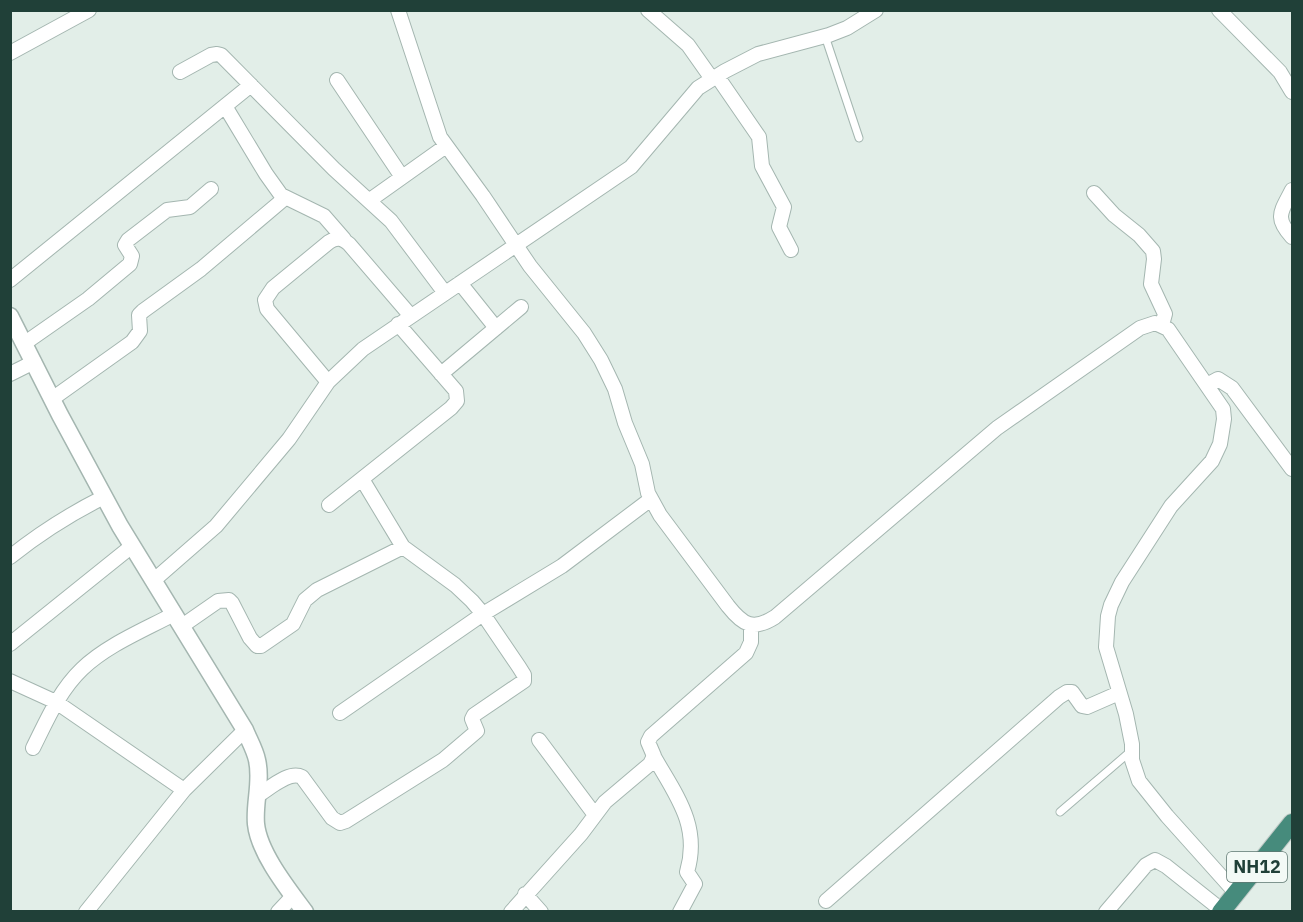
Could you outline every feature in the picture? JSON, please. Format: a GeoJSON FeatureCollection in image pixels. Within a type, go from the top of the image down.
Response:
{"type":"FeatureCollection","features":[{"type":"Feature","properties":{"kind":"highway","name":"NH12"},"geometry":{"type":"LineString","coordinates":[[1222,911],[1293,823]]}},
{"type":"Feature","properties":{"kind":"street"},"geometry":{"type":"LineString","coordinates":[[10,54],[89,10]]}},
{"type":"Feature","properties":{"kind":"street"},"geometry":{"type":"LineString","coordinates":[[398,10],[435,128],[515,245],[584,333],[601,360],[615,389],[625,423],[642,464],[646,487],[660,515],[728,606],[740,620],[750,625],[763,624],[775,617],[998,428],[1140,328],[1148,324],[1162,325],[1168,329],[1223,409],[1224,419],[1220,444],[1203,473],[1171,507],[1122,582],[1111,605],[1106,631],[1106,647],[1126,714],[1135,771],[1150,796],[1236,893]]}},
{"type":"Feature","properties":{"kind":"street"},"geometry":{"type":"LineString","coordinates":[[648,10],[663,15],[715,77],[759,137],[762,166],[784,207],[779,227],[791,250]]}},
{"type":"Feature","properties":{"kind":"street"},"geometry":{"type":"LineString","coordinates":[[153,581],[223,518],[289,439],[328,382],[349,361],[410,315],[631,166],[698,88],[758,54],[847,28],[876,10]]}},
{"type":"Feature","properties":{"kind":"street"},"geometry":{"type":"LineString","coordinates":[[1220,10],[1273,64],[1293,92]]}},
{"type":"Feature","properties":{"kind":"street"},"geometry":{"type":"LineString","coordinates":[[180,72],[216,54],[227,61],[334,169],[391,221],[444,293]]}},
{"type":"Feature","properties":{"kind":"street"},"geometry":{"type":"LineString","coordinates":[[337,80],[402,177]]}},
{"type":"Feature","properties":{"kind":"street"},"geometry":{"type":"LineString","coordinates":[[10,280],[251,85]]}},
{"type":"Feature","properties":{"kind":"street"},"geometry":{"type":"LineString","coordinates":[[225,106],[274,187],[285,198],[324,216],[410,315]]}},
{"type":"Feature","properties":{"kind":"street"},"geometry":{"type":"LineString","coordinates":[[370,200],[446,147]]}},
{"type":"Feature","properties":{"kind":"street"},"geometry":{"type":"LineString","coordinates":[[25,343],[88,299],[130,264],[132,256],[125,245],[128,240],[167,210],[190,207],[211,189]]}},
{"type":"Feature","properties":{"kind":"street"},"geometry":{"type":"LineString","coordinates":[[1293,190],[1281,212],[1280,219],[1284,228],[1293,237]]}},
{"type":"Feature","properties":{"kind":"street"},"geometry":{"type":"LineString","coordinates":[[1094,193],[1153,251],[1151,284],[1165,314],[1162,325]]}},
{"type":"Feature","properties":{"kind":"street"},"geometry":{"type":"LineString","coordinates":[[52,399],[132,342],[138,335],[139,315],[143,311],[201,269],[285,198]]}},
{"type":"Feature","properties":{"kind":"street"},"geometry":{"type":"LineString","coordinates":[[328,382],[267,309],[265,300],[273,288],[329,242],[334,239],[344,239]]}},
{"type":"Feature","properties":{"kind":"street"},"geometry":{"type":"LineString","coordinates":[[460,283],[496,328]]}},
{"type":"Feature","properties":{"kind":"street"},"geometry":{"type":"LineString","coordinates":[[441,374],[521,307]]}},
{"type":"Feature","properties":{"kind":"street"},"geometry":{"type":"LineString","coordinates":[[10,316],[104,497],[245,730],[258,761],[256,823],[258,834],[263,849],[305,912]]}},
{"type":"Feature","properties":{"kind":"street"},"geometry":{"type":"LineString","coordinates":[[329,505],[454,405],[456,391],[398,324]]}},
{"type":"Feature","properties":{"kind":"street"},"geometry":{"type":"LineString","coordinates":[[10,374],[34,362]]}},
{"type":"Feature","properties":{"kind":"street"},"geometry":{"type":"LineString","coordinates":[[1207,385],[1218,380],[1232,388],[1293,469]]}},
{"type":"Feature","properties":{"kind":"street"},"geometry":{"type":"LineString","coordinates":[[257,796],[290,776],[299,775],[303,777],[332,818],[340,823],[444,760],[477,731],[472,719],[477,712],[524,681],[522,671],[483,614],[455,585],[403,547],[362,479]]}},
{"type":"Feature","properties":{"kind":"street"},"geometry":{"type":"LineString","coordinates":[[10,557],[66,517],[104,497]]}},
{"type":"Feature","properties":{"kind":"street"},"geometry":{"type":"LineString","coordinates":[[340,713],[483,614],[562,566],[651,500]]}},
{"type":"Feature","properties":{"kind":"street"},"geometry":{"type":"LineString","coordinates":[[10,644],[132,546]]}},
{"type":"Feature","properties":{"kind":"street"},"geometry":{"type":"LineString","coordinates":[[33,748],[56,702],[69,684],[91,662],[120,643],[218,601],[229,600],[250,638],[257,646],[261,646],[293,624],[305,600],[317,590],[403,547]]}},
{"type":"Feature","properties":{"kind":"street"},"geometry":{"type":"LineString","coordinates":[[680,912],[695,884],[687,872],[692,855],[691,837],[684,811],[648,742],[651,736],[742,656],[751,642],[750,625]]}},
{"type":"Feature","properties":{"kind":"street"},"geometry":{"type":"LineString","coordinates":[[10,681],[41,693],[56,702],[184,790]]}},
{"type":"Feature","properties":{"kind":"street"},"geometry":{"type":"LineString","coordinates":[[826,901],[1059,697],[1072,692],[1082,705],[1087,707],[1119,693]]}},
{"type":"Feature","properties":{"kind":"street"},"geometry":{"type":"LineString","coordinates":[[86,912],[184,790],[245,730]]}},
{"type":"Feature","properties":{"kind":"street"},"geometry":{"type":"LineString","coordinates":[[539,740],[595,815]]}},
{"type":"Feature","properties":{"kind":"street"},"geometry":{"type":"LineString","coordinates":[[511,912],[581,834],[605,802],[650,764],[653,755]]}},
{"type":"Feature","properties":{"kind":"street"},"geometry":{"type":"LineString","coordinates":[[1106,912],[1146,866],[1155,860],[1166,866],[1222,911]]}},
{"type":"Feature","properties":{"kind":"street"},"geometry":{"type":"LineString","coordinates":[[525,894],[542,912]]}},
{"type":"Feature","properties":{"kind":"street"},"geometry":{"type":"LineString","coordinates":[[278,912],[293,896]]}},
{"type":"Feature","properties":{"kind":"lane"},"geometry":{"type":"LineString","coordinates":[[825,36],[859,138]]}},
{"type":"Feature","properties":{"kind":"lane"},"geometry":{"type":"LineString","coordinates":[[1060,812],[1132,750]]}}]}
